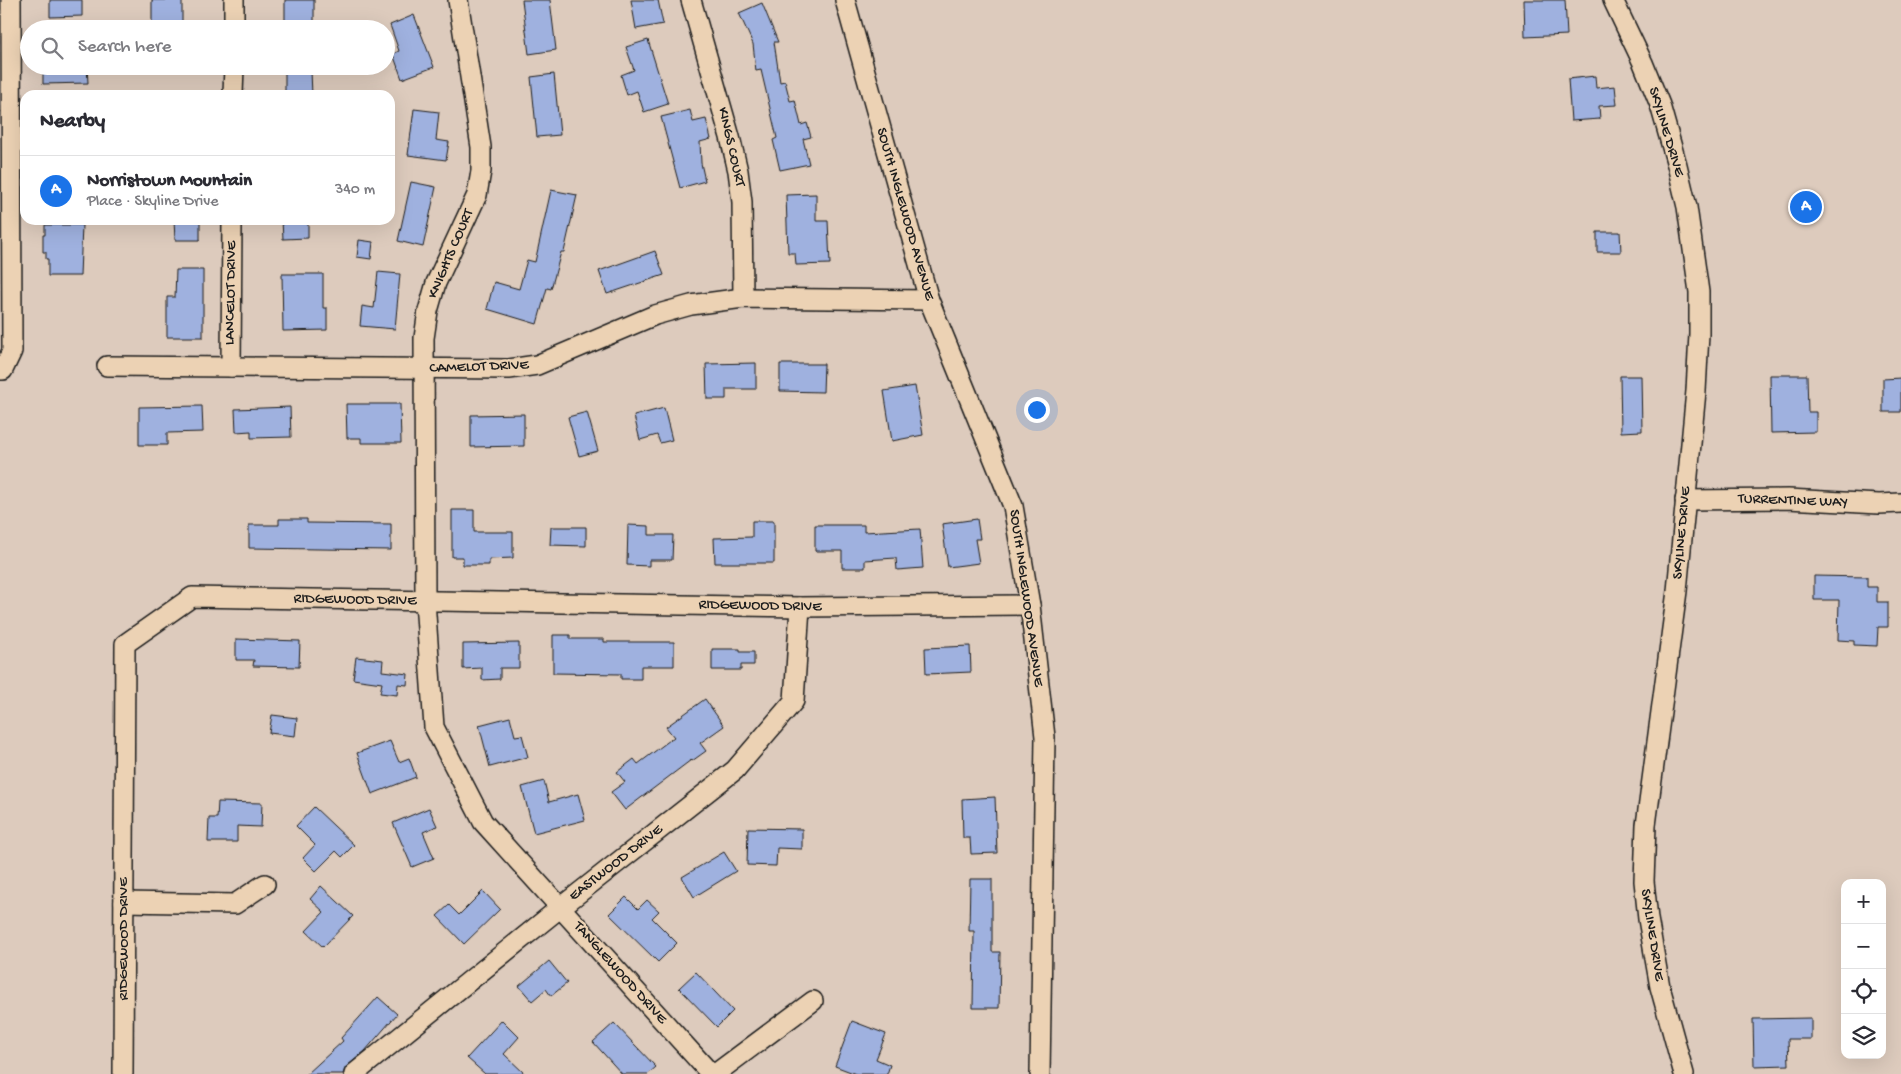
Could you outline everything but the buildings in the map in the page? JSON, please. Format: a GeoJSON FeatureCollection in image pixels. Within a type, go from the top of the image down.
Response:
{"type":"FeatureCollection","features":[{"type":"Feature","properties":{"kind":"street"},"geometry":{"type":"LineString","coordinates":[[0,370],[3,370],[12,350],[11,0]]}},
{"type":"Feature","properties":{"kind":"street"},"geometry":{"type":"LineString","coordinates":[[234,0],[234,20]]}},
{"type":"Feature","properties":{"kind":"street","name":"KNIGHTS COURT"},"geometry":{"type":"LineString","coordinates":[[425,601],[424,338],[428,311],[436,283],[477,196],[481,171],[481,147],[458,0]]}},
{"type":"Feature","properties":{"kind":"street","name":"KINGS COURT"},"geometry":{"type":"LineString","coordinates":[[692,0],[738,171],[742,202],[743,298]]}},
{"type":"Feature","properties":{"kind":"street","name":"SOUTH INGLEWOOD AVENUE"},"geometry":{"type":"LineString","coordinates":[[845,0],[929,300],[1013,506],[1030,605],[1045,737],[1040,1074]]}},
{"type":"Feature","properties":{"kind":"street","name":"SKYLINE DRIVE"},"geometry":{"type":"LineString","coordinates":[[1613,0],[1643,63],[1660,105],[1687,207],[1698,292],[1699,334],[1696,391],[1677,591],[1646,825],[1644,880],[1648,919],[1660,987],[1684,1074]]}},
{"type":"Feature","properties":{"kind":"street"},"geometry":{"type":"LineString","coordinates":[[233,90],[234,75]]}},
{"type":"Feature","properties":{"kind":"street","name":"LANCELOT DRIVE"},"geometry":{"type":"LineString","coordinates":[[231,367],[232,225]]}},
{"type":"Feature","properties":{"kind":"street","name":"CAMELOT DRIVE"},"geometry":{"type":"LineString","coordinates":[[106,366],[509,369],[537,365],[655,316],[691,305],[743,298],[929,300]]}},
{"type":"Feature","properties":{"kind":"street","name":"TURRENTINE WAY"},"geometry":{"type":"LineString","coordinates":[[1685,500],[1788,499],[1879,504],[1901,503]]}},
{"type":"Feature","properties":{"kind":"street","name":"RIDGEWOOD DRIVE"},"geometry":{"type":"LineString","coordinates":[[123,1074],[126,644],[192,597],[800,606],[1030,605]]}},
{"type":"Feature","properties":{"kind":"street","name":"TANGLEWOOD DRIVE"},"geometry":{"type":"LineString","coordinates":[[425,601],[434,727],[483,822],[710,1074]]}},
{"type":"Feature","properties":{"kind":"street","name":"EASTWOOD DRIVE"},"geometry":{"type":"LineString","coordinates":[[354,1074],[734,770],[794,701],[800,606]]}},
{"type":"Feature","properties":{"kind":"street"},"geometry":{"type":"LineString","coordinates":[[124,902],[235,904],[265,884]]}},
{"type":"Feature","properties":{"kind":"street"},"geometry":{"type":"LineString","coordinates":[[715,1074],[813,1001]]}},
{"type":"Feature","properties":{"kind":"place","name":"Norristown Mountain"},"geometry":{"type":"Point","coordinates":[1806,207]}}]}
